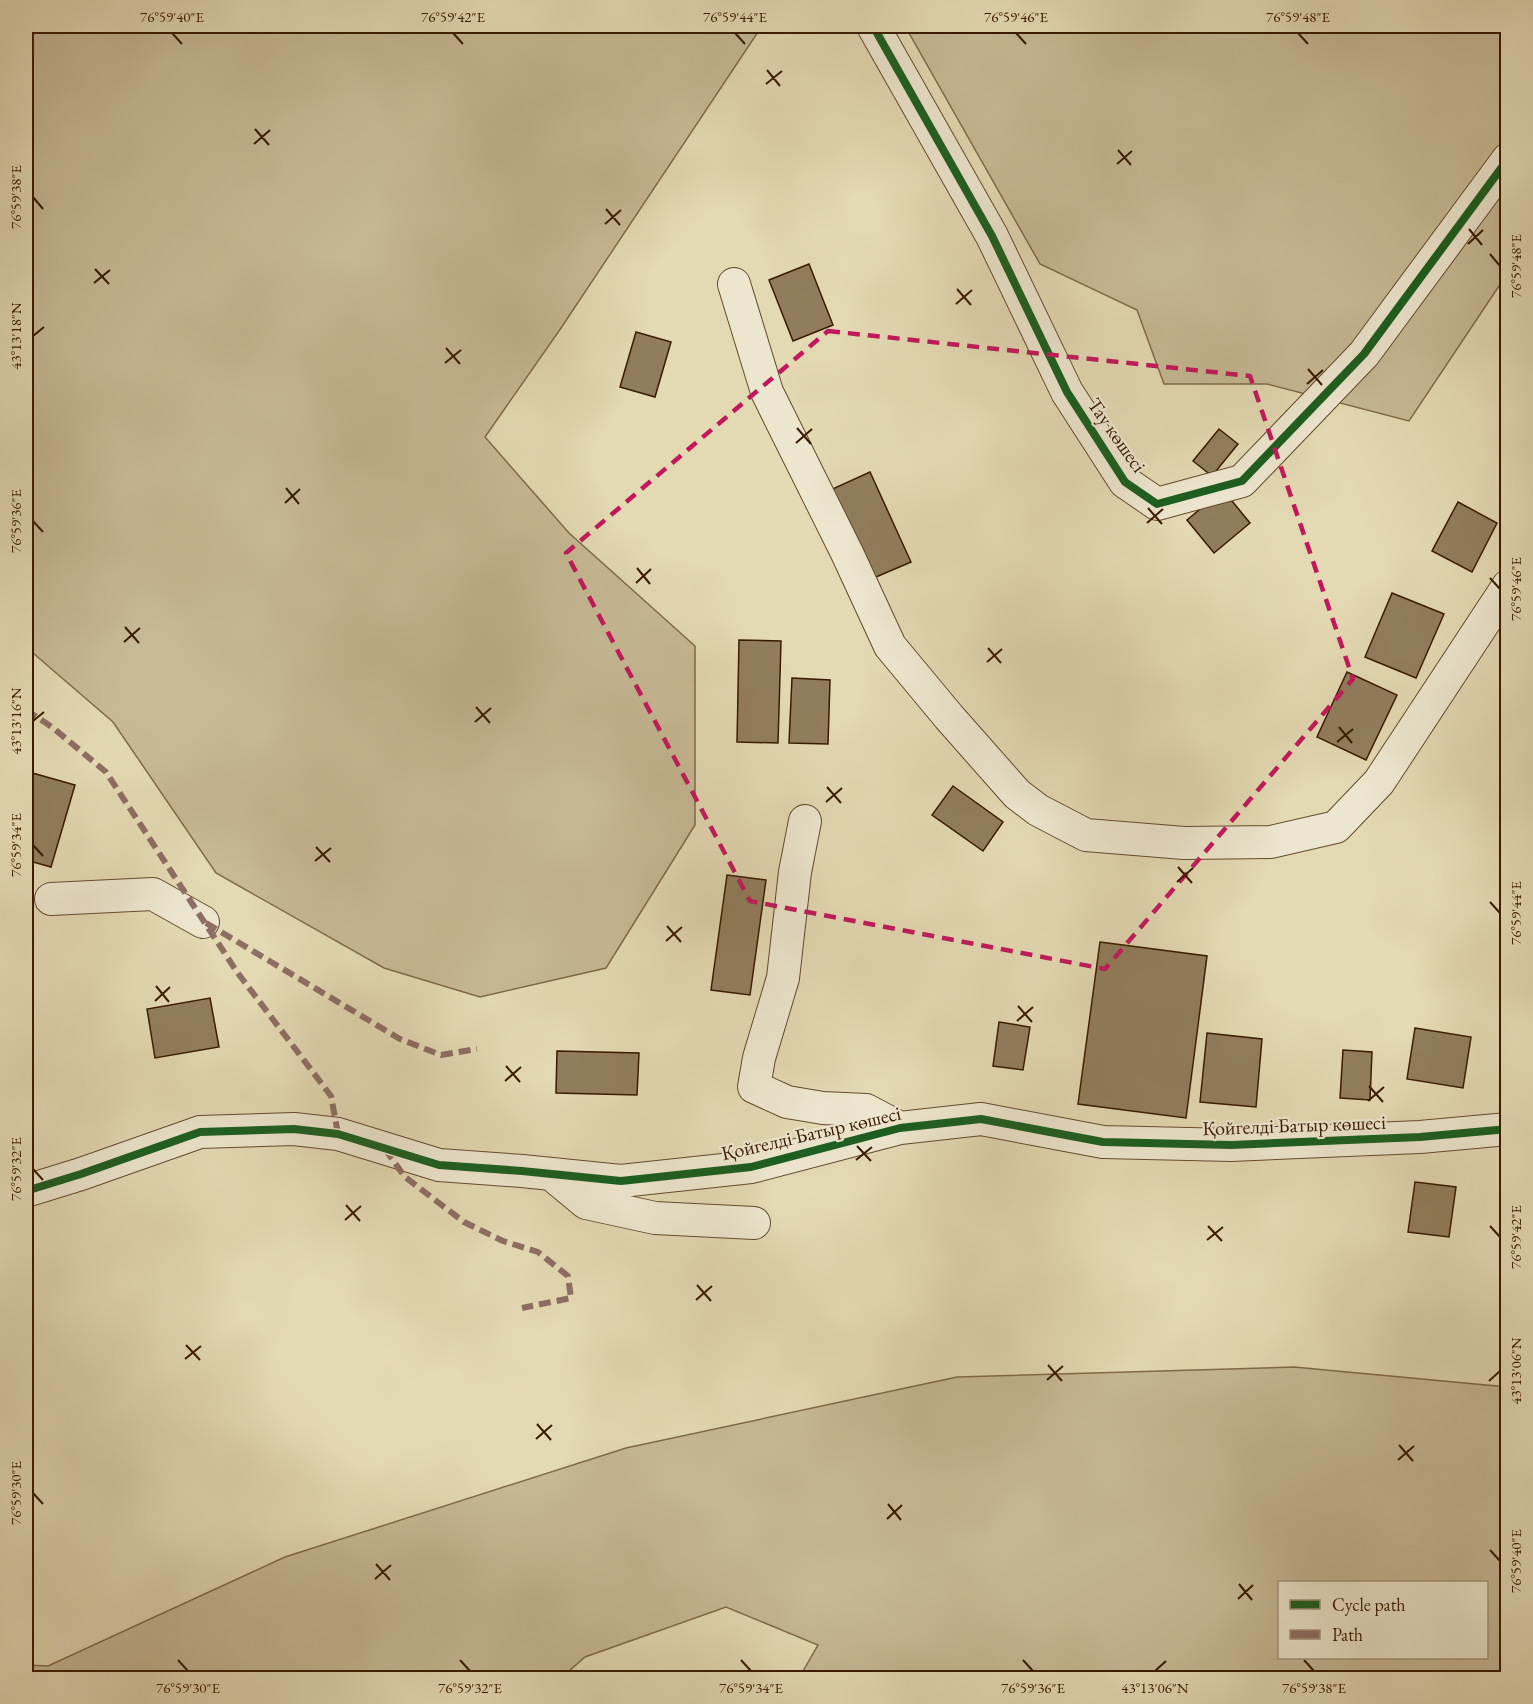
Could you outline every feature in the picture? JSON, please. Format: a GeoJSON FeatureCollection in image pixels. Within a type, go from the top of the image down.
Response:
{"type":"FeatureCollection","features":[{"type":"Feature","properties":{"kind":"street","name":"Тау көшесі"},"geometry":{"type":"LineString","coordinates":[[873,26],[992,236],[1067,392],[1125,482],[1157,504],[1242,482],[1364,354],[1508,159]]}},
{"type":"Feature","properties":{"kind":"street"},"geometry":{"type":"LineString","coordinates":[[734,284],[766,392],[847,553],[890,646],[1017,794],[1038,810],[1086,836],[1184,843],[1271,842],[1336,827],[1379,782],[1508,586]]}},
{"type":"Feature","properties":{"kind":"street"},"geometry":{"type":"LineString","coordinates":[[805,821],[795,872],[783,978],[759,1058],[754,1087],[787,1102],[866,1110],[900,1128]]}},
{"type":"Feature","properties":{"kind":"street"},"geometry":{"type":"LineString","coordinates":[[51,899],[153,894],[203,921]]}},
{"type":"Feature","properties":{"kind":"street","name":"Қойгелді Батыр көшесі"},"geometry":{"type":"LineString","coordinates":[[26,1191],[200,1132],[294,1129],[338,1134],[440,1165],[551,1173],[621,1181],[751,1167],[900,1128],[981,1119],[1103,1142],[1231,1145],[1420,1137],[1507,1127]]}},
{"type":"Feature","properties":{"kind":"street"},"geometry":{"type":"LineString","coordinates":[[551,1173],[586,1203],[655,1218],[754,1223]]}},
{"type":"Feature","properties":{"kind":"highlighted area"},"geometry":{"type":"Polygon","coordinates":[[[828,331],[1250,376],[1353,679],[1105,969],[750,901],[566,553],[828,331]]]}},
{"type":"Feature","properties":{"kind":"shaded area"},"geometry":{"type":"Polygon","coordinates":[[[26,26],[762,26],[561,328],[485,437],[569,533],[695,646],[695,825],[606,968],[480,997],[384,968],[216,873],[113,722],[26,647],[26,26]]]}},
{"type":"Feature","properties":{"kind":"shaded area"},"geometry":{"type":"Polygon","coordinates":[[[905,26],[1507,26],[1507,274],[1409,421],[1267,384],[1164,384],[1137,310],[1040,264],[905,26]]]}},
{"type":"Feature","properties":{"kind":"shaded area"},"geometry":{"type":"Polygon","coordinates":[[[1294,1367],[1507,1387],[1507,1678],[799,1678],[818,1645],[726,1607],[585,1657],[561,1678],[26,1678],[26,1665],[48,1666],[285,1557],[626,1448],[957,1377],[1294,1367]]]}},
{"type":"Feature","properties":{"kind":"building"},"geometry":{"type":"Polygon","coordinates":[[[809,264],[833,325],[793,341],[769,280],[809,264]]]}},
{"type":"Feature","properties":{"kind":"building"},"geometry":{"type":"Polygon","coordinates":[[[636,332],[671,342],[655,397],[620,387],[636,332]]]}},
{"type":"Feature","properties":{"kind":"building"},"geometry":{"type":"Polygon","coordinates":[[[1219,429],[1238,444],[1212,476],[1193,461],[1219,429]]]}},
{"type":"Feature","properties":{"kind":"building"},"geometry":{"type":"Polygon","coordinates":[[[870,472],[911,562],[869,580],[828,491],[870,472]]]}},
{"type":"Feature","properties":{"kind":"building"},"geometry":{"type":"Polygon","coordinates":[[[1223,490],[1250,523],[1214,553],[1187,520],[1223,490]]]}},
{"type":"Feature","properties":{"kind":"building"},"geometry":{"type":"Polygon","coordinates":[[[1458,502],[1497,523],[1472,572],[1432,551],[1458,502]]]}},
{"type":"Feature","properties":{"kind":"building"},"geometry":{"type":"Polygon","coordinates":[[[1392,593],[1444,614],[1416,678],[1365,657],[1392,593]]]}},
{"type":"Feature","properties":{"kind":"building"},"geometry":{"type":"Polygon","coordinates":[[[739,640],[781,641],[778,743],[737,742],[739,640]]]}},
{"type":"Feature","properties":{"kind":"building"},"geometry":{"type":"Polygon","coordinates":[[[1347,672],[1397,695],[1366,760],[1317,737],[1347,672]]]}},
{"type":"Feature","properties":{"kind":"building"},"geometry":{"type":"Polygon","coordinates":[[[792,678],[830,680],[828,744],[789,743],[792,678]]]}},
{"type":"Feature","properties":{"kind":"building"},"geometry":{"type":"Polygon","coordinates":[[[29,772],[75,785],[51,867],[26,860],[26,783],[29,772]]]}},
{"type":"Feature","properties":{"kind":"building"},"geometry":{"type":"Polygon","coordinates":[[[953,786],[1003,822],[983,851],[932,815],[953,786]]]}},
{"type":"Feature","properties":{"kind":"building"},"geometry":{"type":"Polygon","coordinates":[[[727,875],[766,880],[750,995],[711,990],[727,875]]]}},
{"type":"Feature","properties":{"kind":"building"},"geometry":{"type":"Polygon","coordinates":[[[1100,942],[1207,956],[1186,1118],[1078,1104],[1100,942]]]}},
{"type":"Feature","properties":{"kind":"building"},"geometry":{"type":"Polygon","coordinates":[[[210,998],[219,1047],[155,1058],[147,1009],[210,998]]]}},
{"type":"Feature","properties":{"kind":"building"},"geometry":{"type":"Polygon","coordinates":[[[999,1022],[1030,1027],[1023,1070],[993,1066],[999,1022]]]}},
{"type":"Feature","properties":{"kind":"building"},"geometry":{"type":"Polygon","coordinates":[[[1415,1028],[1471,1037],[1463,1088],[1407,1079],[1415,1028]]]}},
{"type":"Feature","properties":{"kind":"building"},"geometry":{"type":"Polygon","coordinates":[[[1207,1033],[1262,1039],[1256,1107],[1200,1102],[1207,1033]]]}},
{"type":"Feature","properties":{"kind":"building"},"geometry":{"type":"Polygon","coordinates":[[[1343,1050],[1372,1052],[1370,1100],[1340,1098],[1343,1050]]]}},
{"type":"Feature","properties":{"kind":"building"},"geometry":{"type":"Polygon","coordinates":[[[557,1051],[639,1053],[637,1095],[556,1093],[557,1051]]]}},
{"type":"Feature","properties":{"kind":"building"},"geometry":{"type":"Polygon","coordinates":[[[1415,1182],[1456,1187],[1449,1237],[1408,1232],[1415,1182]]]}},
{"type":"Feature","properties":{"kind":"marked path"},"geometry":{"type":"LineString","coordinates":[[26,710],[52,727],[106,772],[237,972],[331,1096],[338,1134]]}},
{"type":"Feature","properties":{"kind":"marked path"},"geometry":{"type":"LineString","coordinates":[[206,923],[400,1039],[441,1055],[477,1049]]}},
{"type":"Feature","properties":{"kind":"marked path"},"geometry":{"type":"LineString","coordinates":[[385,1149],[405,1177],[464,1222],[503,1241],[538,1252],[568,1276],[571,1298],[522,1308]]}},
{"type":"Feature","properties":{"kind":"cycle path"},"geometry":{"type":"LineString","coordinates":[[873,26],[992,236],[1067,392],[1125,482],[1157,504],[1242,481],[1364,354],[1508,159]]}},
{"type":"Feature","properties":{"kind":"cycle path"},"geometry":{"type":"LineString","coordinates":[[26,1191],[200,1132],[294,1129],[338,1134],[439,1165],[621,1181],[751,1167],[900,1128],[981,1119],[1103,1142],[1231,1145],[1420,1137],[1508,1129]]}}]}
